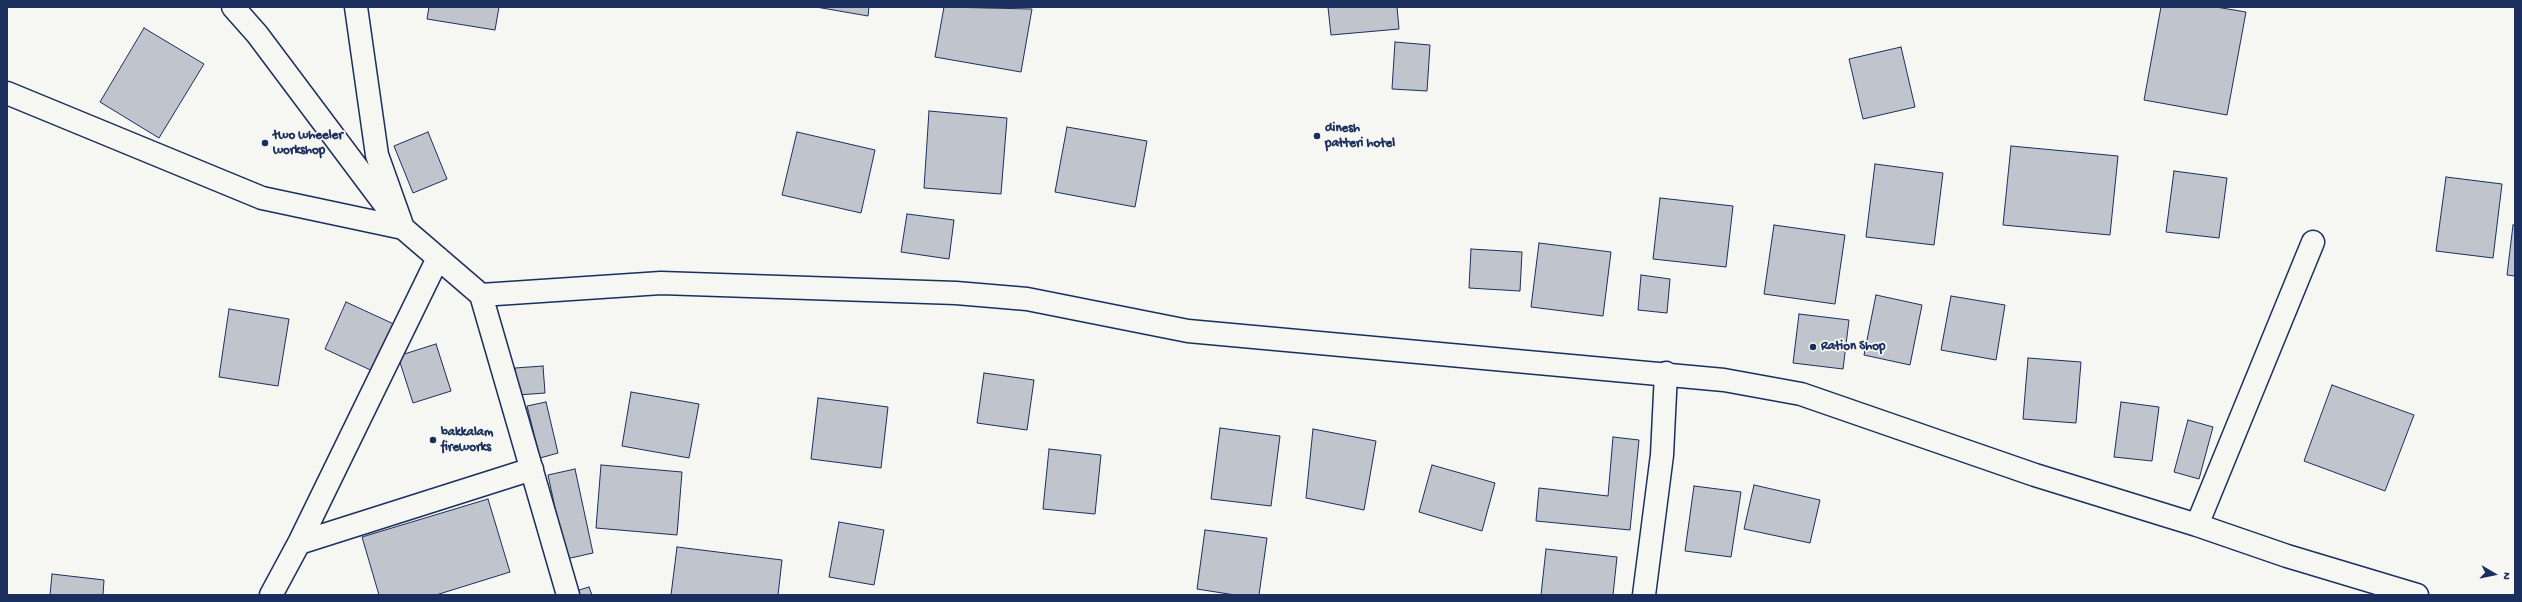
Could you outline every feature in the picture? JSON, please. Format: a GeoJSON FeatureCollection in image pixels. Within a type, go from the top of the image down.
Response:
{"type":"FeatureCollection","features":[{"type":"Feature","properties":{"kind":"street"},"geometry":{"type":"LineString","coordinates":[[233,7],[257,34],[403,228],[481,295],[568,595]]}},
{"type":"Feature","properties":{"kind":"street"},"geometry":{"type":"LineString","coordinates":[[356,7],[377,155],[403,228]]}},
{"type":"Feature","properties":{"kind":"street"},"geometry":{"type":"LineString","coordinates":[[7,93],[262,198],[403,228]]}},
{"type":"Feature","properties":{"kind":"street"},"geometry":{"type":"LineString","coordinates":[[2196,525],[2313,242]]}},
{"type":"Feature","properties":{"kind":"street"},"geometry":{"type":"LineString","coordinates":[[271,595],[299,543],[438,258]]}},
{"type":"Feature","properties":{"kind":"street"},"geometry":{"type":"LineString","coordinates":[[481,295],[661,283],[956,293],[1027,299],[1188,331],[1666,373],[1724,380],[1801,394],[2035,475],[2196,525],[2287,556],[2416,595]]}},
{"type":"Feature","properties":{"kind":"street"},"geometry":{"type":"LineString","coordinates":[[1644,595],[1662,455],[1666,373]]}},
{"type":"Feature","properties":{"kind":"street"},"geometry":{"type":"LineString","coordinates":[[299,543],[532,469]]}},
{"type":"Feature","properties":{"kind":"building"},"geometry":{"type":"Polygon","coordinates":[[[429,7],[499,7],[495,30],[427,19],[429,7]]]}},
{"type":"Feature","properties":{"kind":"building"},"geometry":{"type":"Polygon","coordinates":[[[816,7],[869,7],[868,16],[816,7]]]}},
{"type":"Feature","properties":{"kind":"building"},"geometry":{"type":"Polygon","coordinates":[[[944,7],[1032,9],[1021,72],[935,57],[944,7]]]}},
{"type":"Feature","properties":{"kind":"building"},"geometry":{"type":"Polygon","coordinates":[[[1328,7],[1397,7],[1399,29],[1331,35],[1328,7]]]}},
{"type":"Feature","properties":{"kind":"building"},"geometry":{"type":"Polygon","coordinates":[[[2161,7],[2216,7],[2246,12],[2227,115],[2144,100],[2161,7]]]}},
{"type":"Feature","properties":{"kind":"building"},"geometry":{"type":"Polygon","coordinates":[[[144,28],[204,64],[159,138],[100,102],[144,28]]]}},
{"type":"Feature","properties":{"kind":"building"},"geometry":{"type":"Polygon","coordinates":[[[1395,42],[1430,45],[1427,91],[1392,89],[1395,42]]]}},
{"type":"Feature","properties":{"kind":"building"},"geometry":{"type":"Polygon","coordinates":[[[1901,47],[1915,107],[1863,119],[1849,59],[1901,47]]]}},
{"type":"Feature","properties":{"kind":"building"},"geometry":{"type":"Polygon","coordinates":[[[929,111],[1007,118],[1001,194],[924,188],[929,111]]]}},
{"type":"Feature","properties":{"kind":"building"},"geometry":{"type":"Polygon","coordinates":[[[1067,127],[1147,141],[1135,207],[1055,192],[1067,127]]]}},
{"type":"Feature","properties":{"kind":"building"},"geometry":{"type":"Polygon","coordinates":[[[428,132],[447,179],[413,193],[394,146],[428,132]]]}},
{"type":"Feature","properties":{"kind":"building"},"geometry":{"type":"Polygon","coordinates":[[[797,132],[875,150],[861,213],[782,195],[797,132]]]}},
{"type":"Feature","properties":{"kind":"building"},"geometry":{"type":"Polygon","coordinates":[[[2011,146],[2118,156],[2110,235],[2003,225],[2011,146]]]}},
{"type":"Feature","properties":{"kind":"building"},"geometry":{"type":"Polygon","coordinates":[[[1875,164],[1943,173],[1934,245],[1866,237],[1875,164]]]}},
{"type":"Feature","properties":{"kind":"building"},"geometry":{"type":"Polygon","coordinates":[[[2174,171],[2227,178],[2219,238],[2166,232],[2174,171]]]}},
{"type":"Feature","properties":{"kind":"building"},"geometry":{"type":"Polygon","coordinates":[[[2446,177],[2502,184],[2493,258],[2436,251],[2446,177]]]}},
{"type":"Feature","properties":{"kind":"building"},"geometry":{"type":"Polygon","coordinates":[[[1660,198],[1733,206],[1726,267],[1653,259],[1660,198]]]}},
{"type":"Feature","properties":{"kind":"building"},"geometry":{"type":"Polygon","coordinates":[[[907,214],[954,220],[949,259],[901,252],[907,214]]]}},
{"type":"Feature","properties":{"kind":"building"},"geometry":{"type":"Polygon","coordinates":[[[1774,225],[1845,235],[1835,304],[1764,294],[1774,225]]]}},
{"type":"Feature","properties":{"kind":"building"},"geometry":{"type":"Polygon","coordinates":[[[2513,225],[2515,225],[2515,276],[2507,275],[2513,225]]]}},
{"type":"Feature","properties":{"kind":"building"},"geometry":{"type":"Polygon","coordinates":[[[1539,243],[1611,252],[1603,316],[1531,307],[1539,243]]]}},
{"type":"Feature","properties":{"kind":"building"},"geometry":{"type":"Polygon","coordinates":[[[1471,249],[1522,252],[1520,291],[1469,288],[1471,249]]]}},
{"type":"Feature","properties":{"kind":"building"},"geometry":{"type":"Polygon","coordinates":[[[1641,275],[1670,279],[1667,313],[1638,310],[1641,275]]]}},
{"type":"Feature","properties":{"kind":"building"},"geometry":{"type":"Polygon","coordinates":[[[1876,295],[1922,305],[1910,365],[1864,355],[1876,295]]]}},
{"type":"Feature","properties":{"kind":"building"},"geometry":{"type":"Polygon","coordinates":[[[1951,296],[2005,305],[1996,360],[1941,350],[1951,296]]]}},
{"type":"Feature","properties":{"kind":"building"},"geometry":{"type":"Polygon","coordinates":[[[346,302],[398,326],[377,373],[325,349],[346,302]]]}},
{"type":"Feature","properties":{"kind":"building"},"geometry":{"type":"Polygon","coordinates":[[[229,309],[289,319],[278,386],[219,377],[229,309]]]}},
{"type":"Feature","properties":{"kind":"building"},"geometry":{"type":"Polygon","coordinates":[[[1799,314],[1849,320],[1843,369],[1793,363],[1799,314]]]}},
{"type":"Feature","properties":{"kind":"building"},"geometry":{"type":"Polygon","coordinates":[[[436,344],[451,391],[413,403],[398,356],[436,344]]]}},
{"type":"Feature","properties":{"kind":"building"},"geometry":{"type":"Polygon","coordinates":[[[2028,358],[2081,362],[2076,423],[2023,419],[2028,358]]]}},
{"type":"Feature","properties":{"kind":"building"},"geometry":{"type":"Polygon","coordinates":[[[543,366],[545,393],[518,395],[515,368],[543,366]]]}},
{"type":"Feature","properties":{"kind":"building"},"geometry":{"type":"Polygon","coordinates":[[[984,373],[1034,380],[1027,430],[977,423],[984,373]]]}},
{"type":"Feature","properties":{"kind":"building"},"geometry":{"type":"Polygon","coordinates":[[[2332,385],[2414,415],[2385,491],[2304,461],[2332,385]]]}},
{"type":"Feature","properties":{"kind":"building"},"geometry":{"type":"Polygon","coordinates":[[[631,392],[699,404],[689,458],[622,446],[631,392]]]}},
{"type":"Feature","properties":{"kind":"building"},"geometry":{"type":"Polygon","coordinates":[[[818,398],[888,407],[881,468],[811,459],[818,398]]]}},
{"type":"Feature","properties":{"kind":"building"},"geometry":{"type":"Polygon","coordinates":[[[546,402],[558,453],[540,458],[527,406],[546,402]]]}},
{"type":"Feature","properties":{"kind":"building"},"geometry":{"type":"Polygon","coordinates":[[[2121,402],[2159,407],[2152,461],[2114,457],[2121,402]]]}},
{"type":"Feature","properties":{"kind":"building"},"geometry":{"type":"Polygon","coordinates":[[[2188,420],[2213,427],[2199,479],[2174,472],[2188,420]]]}},
{"type":"Feature","properties":{"kind":"building"},"geometry":{"type":"Polygon","coordinates":[[[1220,428],[1280,436],[1271,506],[1211,499],[1220,428]]]}},
{"type":"Feature","properties":{"kind":"building"},"geometry":{"type":"Polygon","coordinates":[[[1313,429],[1376,441],[1364,510],[1306,498],[1313,429]]]}},
{"type":"Feature","properties":{"kind":"building"},"geometry":{"type":"Polygon","coordinates":[[[1613,437],[1639,440],[1630,530],[1536,521],[1539,488],[1608,496],[1613,437]]]}},
{"type":"Feature","properties":{"kind":"building"},"geometry":{"type":"Polygon","coordinates":[[[1049,449],[1101,455],[1095,514],[1043,509],[1049,449]]]}},
{"type":"Feature","properties":{"kind":"building"},"geometry":{"type":"Polygon","coordinates":[[[601,465],[682,472],[677,535],[596,528],[601,465]]]}},
{"type":"Feature","properties":{"kind":"building"},"geometry":{"type":"Polygon","coordinates":[[[1432,465],[1495,483],[1482,531],[1419,512],[1432,465]]]}},
{"type":"Feature","properties":{"kind":"building"},"geometry":{"type":"Polygon","coordinates":[[[575,469],[593,553],[566,559],[548,475],[575,469]]]}},
{"type":"Feature","properties":{"kind":"building"},"geometry":{"type":"Polygon","coordinates":[[[1754,485],[1820,500],[1810,543],[1744,529],[1754,485]]]}},
{"type":"Feature","properties":{"kind":"building"},"geometry":{"type":"Polygon","coordinates":[[[1694,486],[1741,492],[1731,557],[1685,551],[1694,486]]]}},
{"type":"Feature","properties":{"kind":"building"},"geometry":{"type":"Polygon","coordinates":[[[488,499],[510,572],[436,595],[379,595],[362,537],[488,499]]]}},
{"type":"Feature","properties":{"kind":"building"},"geometry":{"type":"Polygon","coordinates":[[[839,522],[884,530],[874,585],[829,577],[839,522]]]}},
{"type":"Feature","properties":{"kind":"building"},"geometry":{"type":"Polygon","coordinates":[[[1205,530],[1267,538],[1259,595],[1235,595],[1197,589],[1205,530]]]}},
{"type":"Feature","properties":{"kind":"building"},"geometry":{"type":"Polygon","coordinates":[[[677,547],[782,560],[778,595],[671,595],[677,547]]]}},
{"type":"Feature","properties":{"kind":"building"},"geometry":{"type":"Polygon","coordinates":[[[1546,549],[1617,557],[1613,595],[1541,595],[1546,549]]]}},
{"type":"Feature","properties":{"kind":"building"},"geometry":{"type":"Polygon","coordinates":[[[52,574],[104,580],[103,595],[50,595],[52,574]]]}},
{"type":"Feature","properties":{"kind":"building"},"geometry":{"type":"Polygon","coordinates":[[[589,587],[592,595],[577,595],[576,591],[589,587]]]}},
{"type":"Feature","properties":{"kind":"place","name":"dinesh patteri hotel"},"geometry":{"type":"Point","coordinates":[1317,136]}},
{"type":"Feature","properties":{"kind":"place","name":"two wheeler workshop"},"geometry":{"type":"Point","coordinates":[265,143]}},
{"type":"Feature","properties":{"kind":"place","name":"Ration Shop"},"geometry":{"type":"Point","coordinates":[1813,347]}},
{"type":"Feature","properties":{"kind":"place","name":"bakkalam fireworks"},"geometry":{"type":"Point","coordinates":[433,440]}}]}
